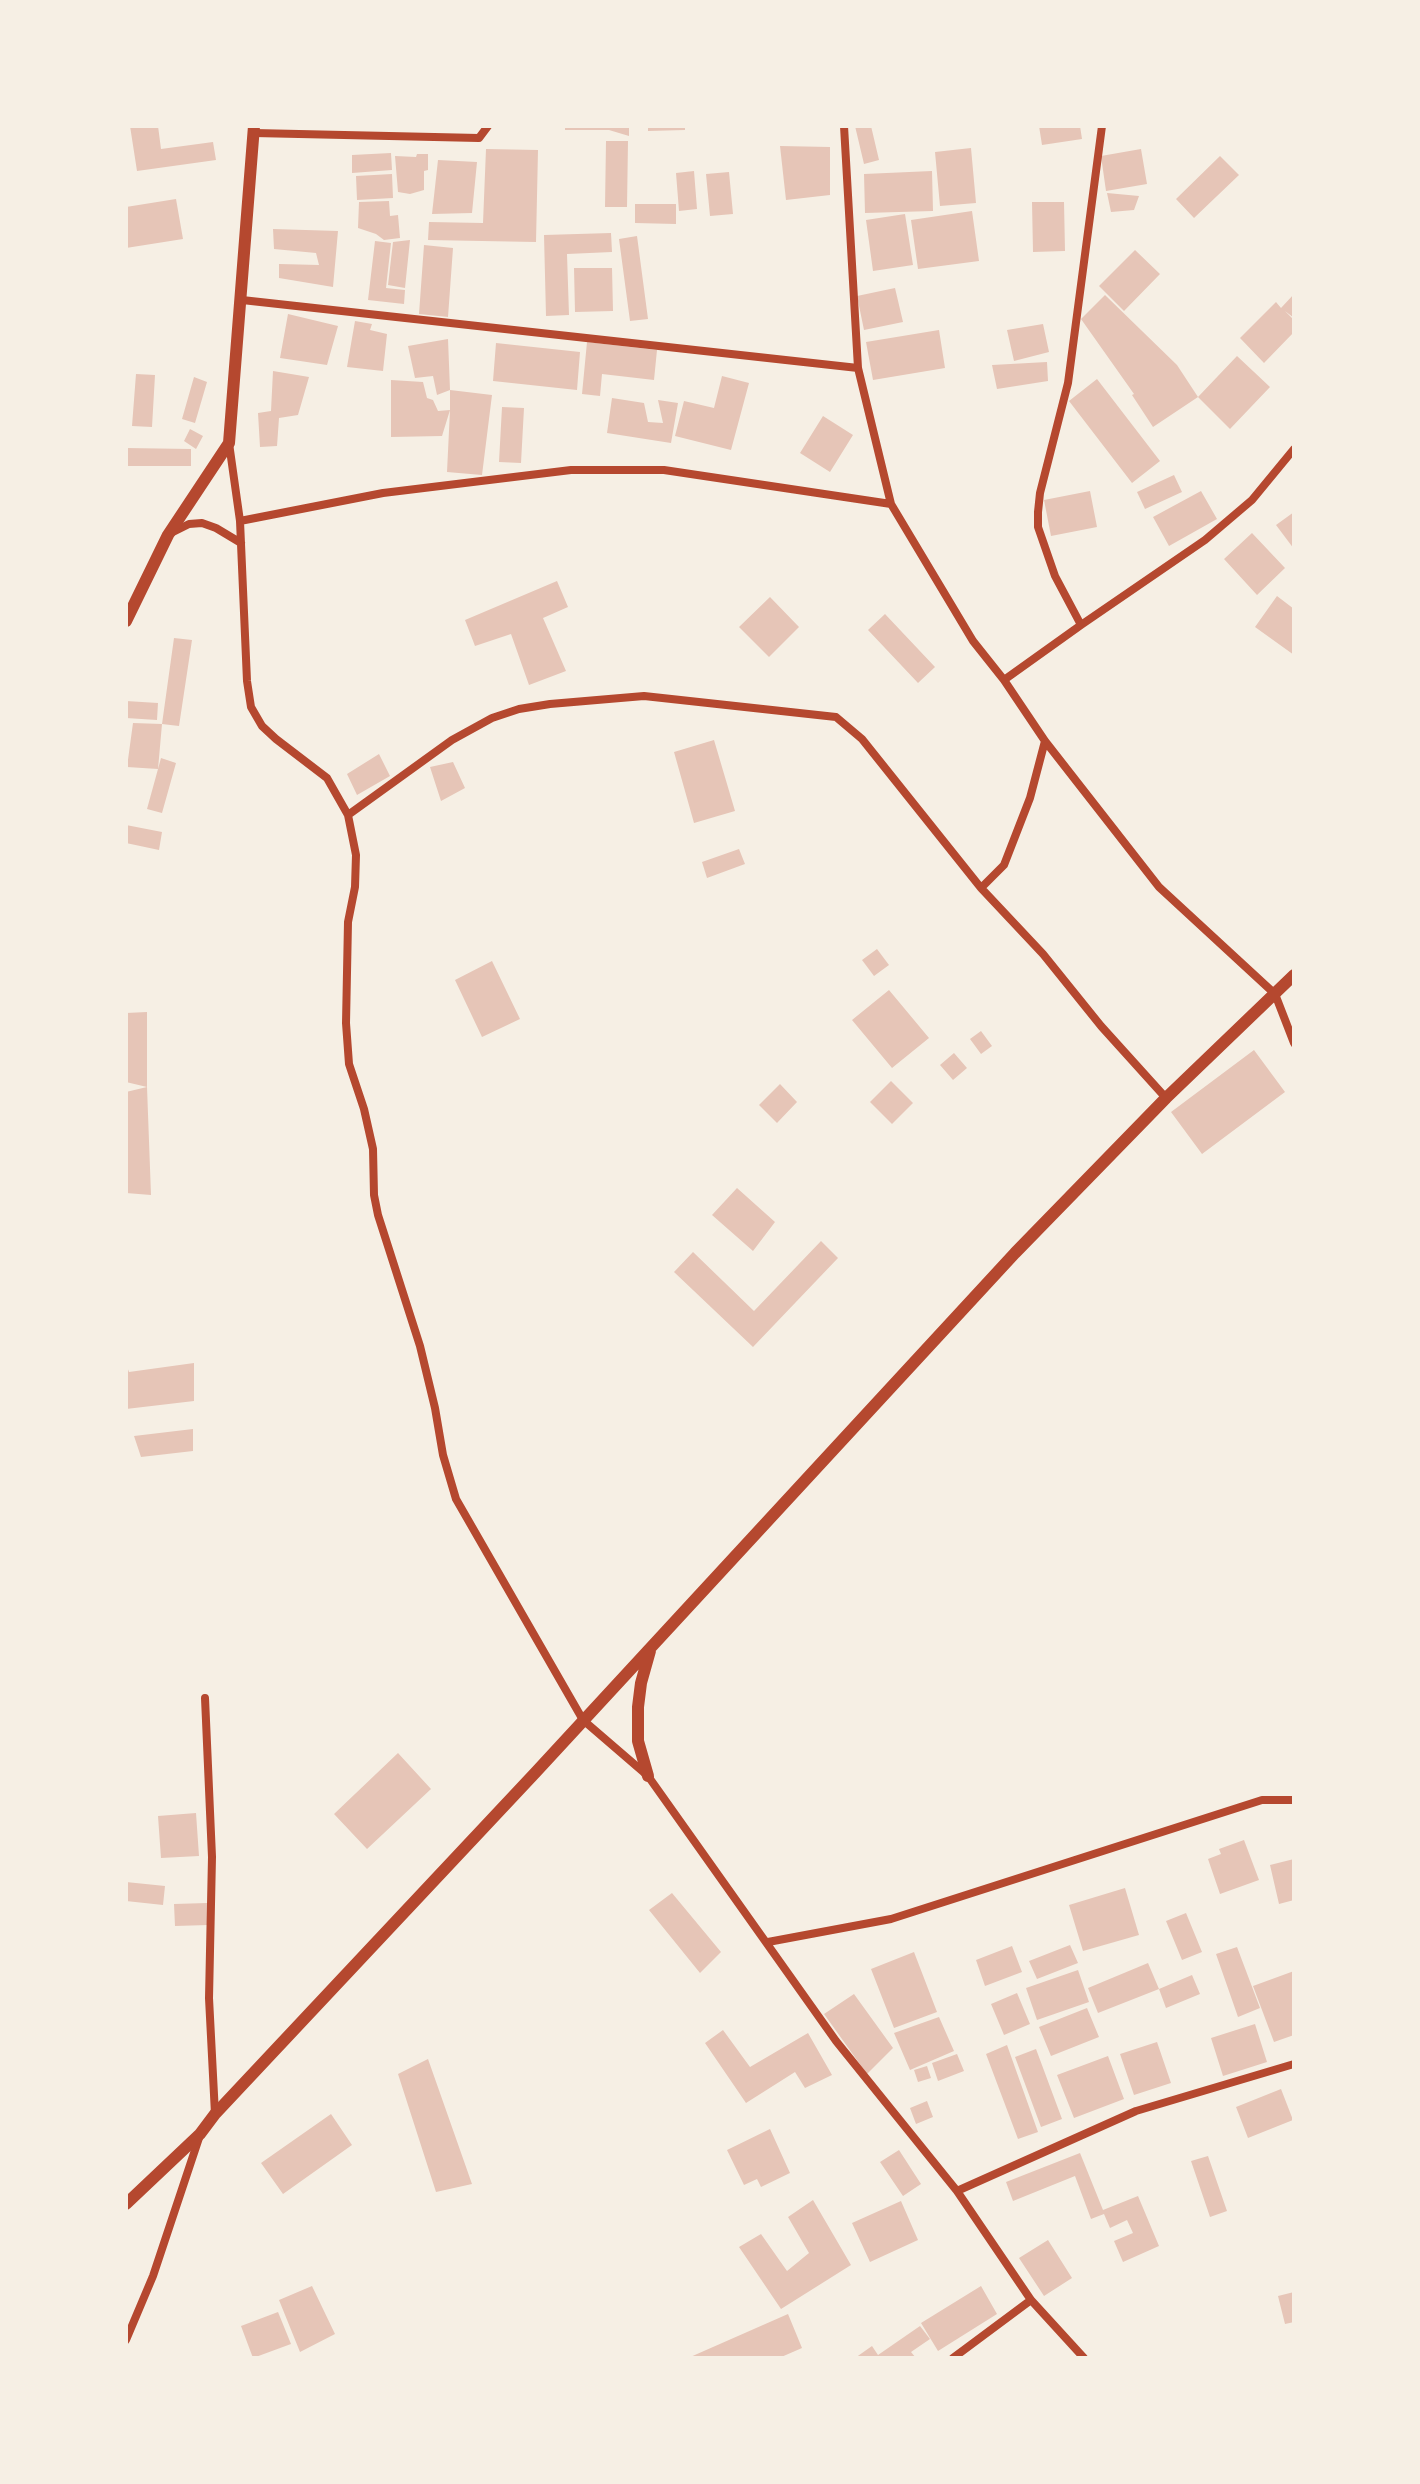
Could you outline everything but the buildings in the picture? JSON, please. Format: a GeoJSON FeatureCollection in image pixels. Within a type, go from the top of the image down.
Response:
{"type":"FeatureCollection","features":[{"type":"Feature","properties":{"kind":"street"},"geometry":{"type":"LineString","coordinates":[[488,126],[479,138],[439,139],[254,130],[229,443],[240,521],[247,681],[251,707],[262,726],[327,778],[348,815],[356,855],[355,887],[348,922],[347,1048],[373,1149],[374,1195],[378,1215],[420,1346],[443,1455],[456,1499],[583,1720],[648,1776],[836,2041],[957,2191],[1031,2300],[1084,2358]]}},
{"type":"Feature","properties":{"kind":"street"},"geometry":{"type":"LineString","coordinates":[[844,126],[858,368],[891,504],[973,641],[1045,741],[1159,887],[1275,994],[1294,1043]]}},
{"type":"Feature","properties":{"kind":"street"},"geometry":{"type":"LineString","coordinates":[[1081,625],[1055,576],[1038,527],[1038,512],[1068,383],[1102,126]]}},
{"type":"Feature","properties":{"kind":"street"},"geometry":{"type":"LineString","coordinates":[[242,300],[858,368]]}},
{"type":"Feature","properties":{"kind":"street"},"geometry":{"type":"LineString","coordinates":[[126,621],[168,535],[229,443]]}},
{"type":"Feature","properties":{"kind":"street"},"geometry":{"type":"LineString","coordinates":[[1004,680],[1205,540],[1252,500],[1294,449]]}},
{"type":"Feature","properties":{"kind":"street"},"geometry":{"type":"LineString","coordinates":[[240,521],[383,493],[571,470],[664,470],[891,504]]}},
{"type":"Feature","properties":{"kind":"street"},"geometry":{"type":"LineString","coordinates":[[168,535],[189,524],[202,523],[241,543]]}},
{"type":"Feature","properties":{"kind":"street"},"geometry":{"type":"LineString","coordinates":[[348,815],[452,740],[492,718],[519,709],[644,696],[836,717],[862,739],[981,888],[1043,954],[1101,1026],[1166,1098]]}},
{"type":"Feature","properties":{"kind":"street"},"geometry":{"type":"LineString","coordinates":[[981,888],[1004,865],[1030,798],[1045,741]]}},
{"type":"Feature","properties":{"kind":"street"},"geometry":{"type":"LineString","coordinates":[[126,2204],[200,2134],[215,2114],[1015,1253],[1166,1098],[1294,975]]}},
{"type":"Feature","properties":{"kind":"street"},"geometry":{"type":"LineString","coordinates":[[648,1776],[638,1741],[638,1707],[652,1645]]}},
{"type":"Feature","properties":{"kind":"street"},"geometry":{"type":"LineString","coordinates":[[205,1698],[212,1857],[209,1998],[215,2114]]}},
{"type":"Feature","properties":{"kind":"street"},"geometry":{"type":"LineString","coordinates":[[768,1942],[891,1919],[1262,1800],[1294,1800]]}},
{"type":"Feature","properties":{"kind":"street"},"geometry":{"type":"LineString","coordinates":[[957,2191],[1136,2111],[1294,2064]]}},
{"type":"Feature","properties":{"kind":"street"},"geometry":{"type":"LineString","coordinates":[[126,2340],[153,2276],[200,2134]]}},
{"type":"Feature","properties":{"kind":"street"},"geometry":{"type":"LineString","coordinates":[[953,2358],[1031,2300]]}}]}
